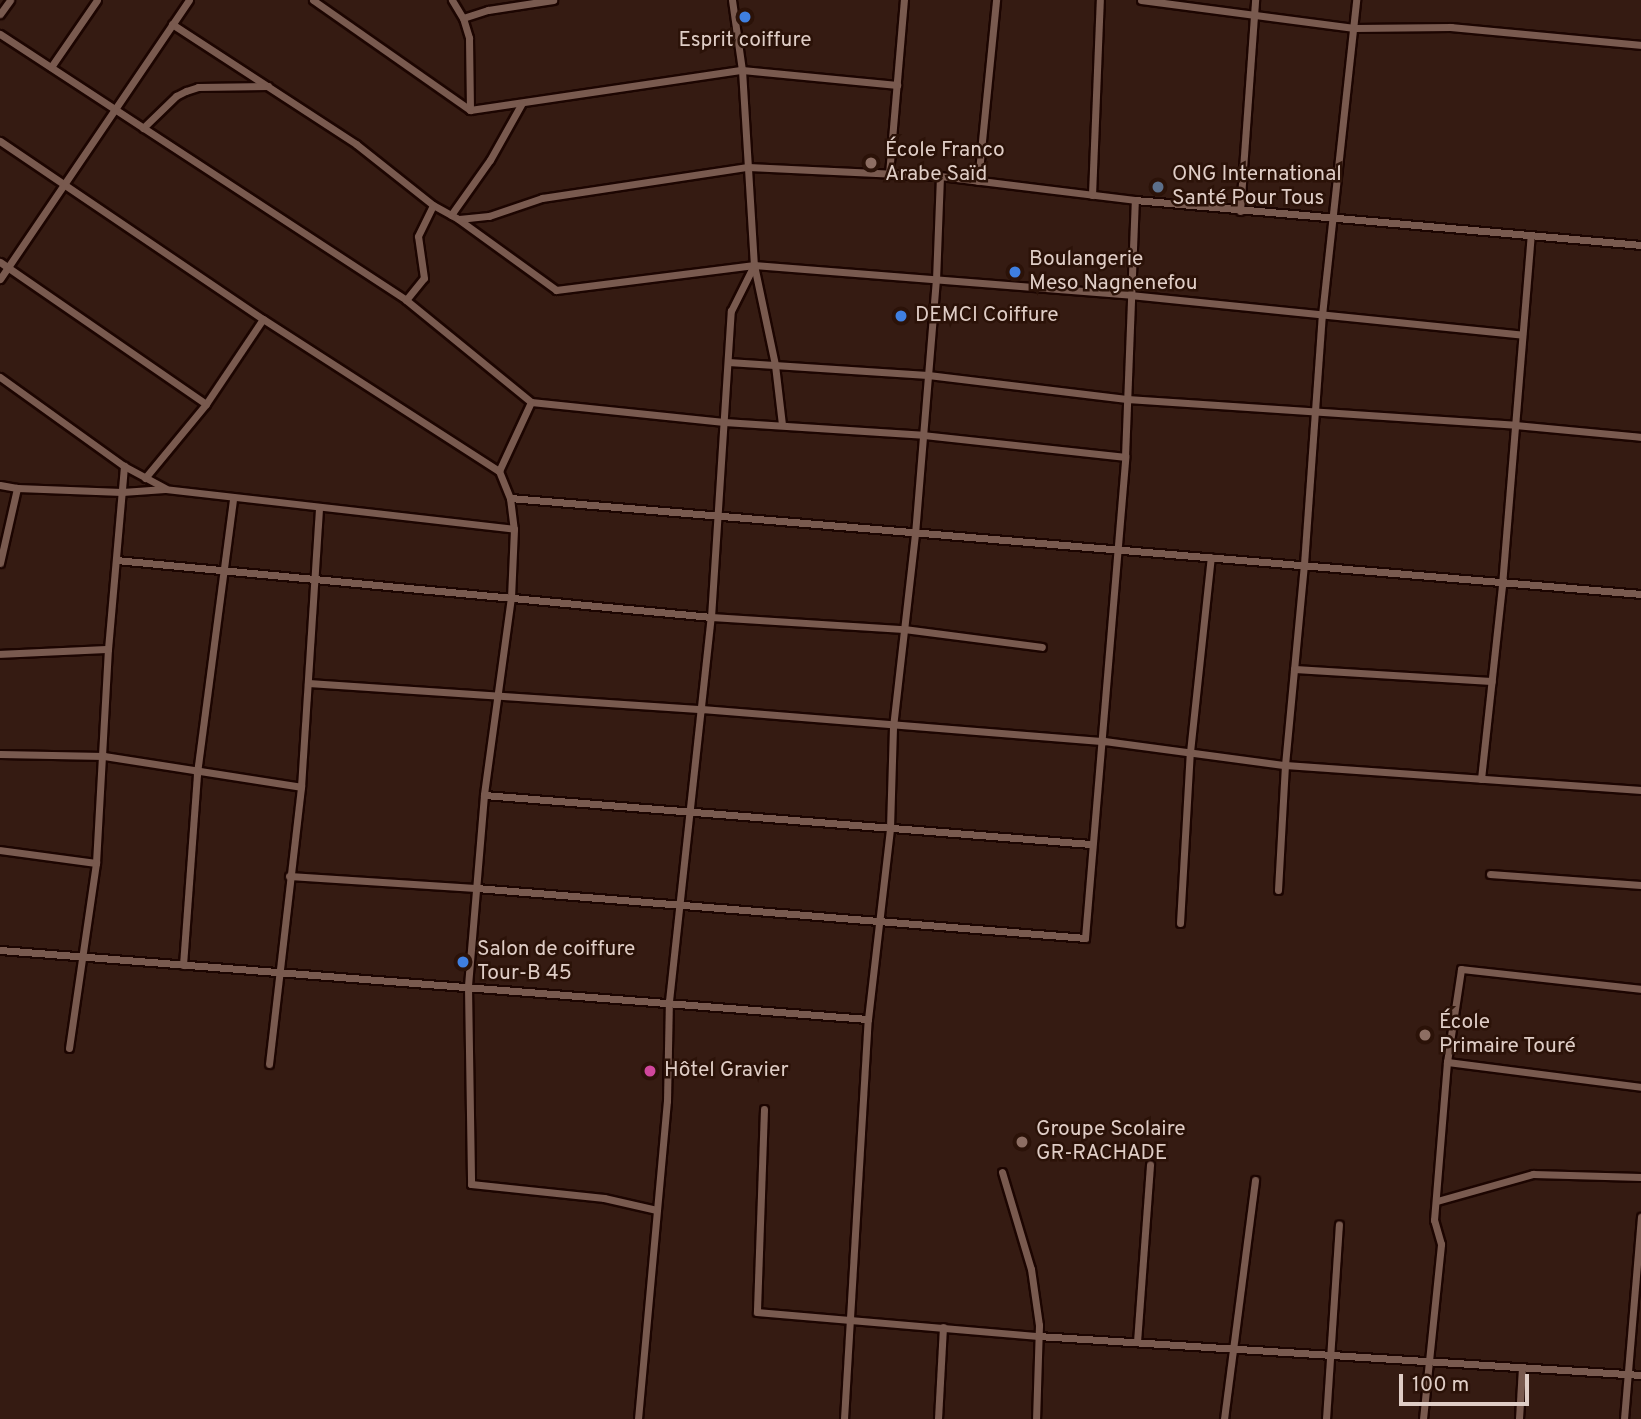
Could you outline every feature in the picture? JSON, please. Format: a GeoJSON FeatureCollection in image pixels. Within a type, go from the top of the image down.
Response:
{"type":"FeatureCollection","features":[{"type":"Feature","properties":{"kind":"street"},"geometry":{"type":"LineString","coordinates":[[0,14],[10,0]]}},
{"type":"Feature","properties":{"kind":"street"},"geometry":{"type":"LineString","coordinates":[[51,67],[97,0]]}},
{"type":"Feature","properties":{"kind":"street"},"geometry":{"type":"LineString","coordinates":[[0,279],[113,108],[189,0]]}},
{"type":"Feature","properties":{"kind":"street"},"geometry":{"type":"LineString","coordinates":[[313,0],[470,110],[742,70],[897,85]]}},
{"type":"Feature","properties":{"kind":"street"},"geometry":{"type":"LineString","coordinates":[[452,0],[463,18],[469,38],[470,110]]}},
{"type":"Feature","properties":{"kind":"street"},"geometry":{"type":"LineString","coordinates":[[463,18],[488,10],[553,0]]}},
{"type":"Feature","properties":{"kind":"street"},"geometry":{"type":"LineString","coordinates":[[732,0],[742,70],[754,265],[775,365],[782,425]]}},
{"type":"Feature","properties":{"kind":"street"},"geometry":{"type":"LineString","coordinates":[[889,174],[904,0]]}},
{"type":"Feature","properties":{"kind":"street"},"geometry":{"type":"LineString","coordinates":[[978,181],[996,0]]}},
{"type":"Feature","properties":{"kind":"street"},"geometry":{"type":"LineString","coordinates":[[1092,195],[1100,0]]}},
{"type":"Feature","properties":{"kind":"street"},"geometry":{"type":"LineString","coordinates":[[1141,0],[1354,28],[1451,27],[1641,45]]}},
{"type":"Feature","properties":{"kind":"street"},"geometry":{"type":"LineString","coordinates":[[1240,211],[1255,0]]}},
{"type":"Feature","properties":{"kind":"street"},"geometry":{"type":"LineString","coordinates":[[1278,890],[1285,765],[1304,564],[1322,315],[1356,0]]}},
{"type":"Feature","properties":{"kind":"street"},"geometry":{"type":"LineString","coordinates":[[172,24],[356,144],[433,205],[556,289],[754,265],[1131,295],[1522,335]]}},
{"type":"Feature","properties":{"kind":"street"},"geometry":{"type":"LineString","coordinates":[[0,34],[407,300],[530,402],[724,422],[923,435],[1125,457]]}},
{"type":"Feature","properties":{"kind":"street"},"geometry":{"type":"LineString","coordinates":[[143,128],[176,96],[198,87],[270,86]]}},
{"type":"Feature","properties":{"kind":"street"},"geometry":{"type":"LineString","coordinates":[[454,217],[522,103]]}},
{"type":"Feature","properties":{"kind":"street"},"geometry":{"type":"LineString","coordinates":[[0,141],[263,319],[499,471],[510,498],[514,529],[511,597],[500,694],[484,795],[468,987],[471,1184],[604,1198],[657,1210]]}},
{"type":"Feature","properties":{"kind":"street"},"geometry":{"type":"LineString","coordinates":[[454,217],[489,216],[542,198],[748,167],[940,176],[1240,211],[1641,245]]}},
{"type":"Feature","properties":{"kind":"street"},"geometry":{"type":"LineString","coordinates":[[844,1419],[868,1018],[890,828],[893,727],[915,534],[936,280],[940,176]]}},
{"type":"Feature","properties":{"kind":"street"},"geometry":{"type":"LineString","coordinates":[[289,876],[476,888],[1086,938],[1091,844],[1104,741],[1119,550],[1135,200]]}},
{"type":"Feature","properties":{"kind":"street"},"geometry":{"type":"LineString","coordinates":[[407,300],[424,278],[418,236],[433,205]]}},
{"type":"Feature","properties":{"kind":"street"},"geometry":{"type":"LineString","coordinates":[[1481,779],[1502,585],[1531,235]]}},
{"type":"Feature","properties":{"kind":"street"},"geometry":{"type":"LineString","coordinates":[[0,262],[206,404]]}},
{"type":"Feature","properties":{"kind":"street"},"geometry":{"type":"LineString","coordinates":[[638,1419],[667,1101],[669,1001],[711,617],[731,311],[754,265]]}},
{"type":"Feature","properties":{"kind":"street"},"geometry":{"type":"LineString","coordinates":[[145,478],[206,404],[263,319]]}},
{"type":"Feature","properties":{"kind":"street"},"geometry":{"type":"LineString","coordinates":[[728,362],[928,375],[1127,399],[1515,425],[1641,437]]}},
{"type":"Feature","properties":{"kind":"street"},"geometry":{"type":"LineString","coordinates":[[0,377],[124,466],[165,489]]}},
{"type":"Feature","properties":{"kind":"street"},"geometry":{"type":"LineString","coordinates":[[499,471],[530,402]]}},
{"type":"Feature","properties":{"kind":"street"},"geometry":{"type":"LineString","coordinates":[[69,1048],[96,863],[108,649],[124,466]]}},
{"type":"Feature","properties":{"kind":"street"},"geometry":{"type":"LineString","coordinates":[[0,485],[122,492],[165,489],[514,529]]}},
{"type":"Feature","properties":{"kind":"street"},"geometry":{"type":"LineString","coordinates":[[0,562],[16,488]]}},
{"type":"Feature","properties":{"kind":"street"},"geometry":{"type":"LineString","coordinates":[[183,965],[197,773],[221,570],[233,498]]}},
{"type":"Feature","properties":{"kind":"street"},"geometry":{"type":"LineString","coordinates":[[510,498],[718,518],[1304,564],[1502,585],[1641,594]]}},
{"type":"Feature","properties":{"kind":"street"},"geometry":{"type":"LineString","coordinates":[[269,1064],[281,972],[289,876],[302,787],[320,508]]}},
{"type":"Feature","properties":{"kind":"street"},"geometry":{"type":"LineString","coordinates":[[1180,923],[1190,752],[1211,557]]}},
{"type":"Feature","properties":{"kind":"street"},"geometry":{"type":"LineString","coordinates":[[116,560],[711,617],[904,628],[1042,647]]}},
{"type":"Feature","properties":{"kind":"street"},"geometry":{"type":"LineString","coordinates":[[0,654],[108,649]]}},
{"type":"Feature","properties":{"kind":"street"},"geometry":{"type":"LineString","coordinates":[[1294,669],[1492,681]]}},
{"type":"Feature","properties":{"kind":"street"},"geometry":{"type":"LineString","coordinates":[[309,683],[500,694],[893,727],[1104,741],[1285,765],[1641,790]]}},
{"type":"Feature","properties":{"kind":"street"},"geometry":{"type":"LineString","coordinates":[[0,754],[104,756],[197,773],[302,787]]}},
{"type":"Feature","properties":{"kind":"street"},"geometry":{"type":"LineString","coordinates":[[484,795],[1091,844]]}},
{"type":"Feature","properties":{"kind":"street"},"geometry":{"type":"LineString","coordinates":[[0,850],[96,863]]}},
{"type":"Feature","properties":{"kind":"street"},"geometry":{"type":"LineString","coordinates":[[1490,874],[1641,885]]}},
{"type":"Feature","properties":{"kind":"street"},"geometry":{"type":"LineString","coordinates":[[0,950],[868,1018]]}},
{"type":"Feature","properties":{"kind":"street"},"geometry":{"type":"LineString","coordinates":[[1423,1419],[1441,1244],[1434,1220],[1447,1062],[1461,969],[1641,989]]}},
{"type":"Feature","properties":{"kind":"street"},"geometry":{"type":"LineString","coordinates":[[1447,1062],[1641,1087]]}},
{"type":"Feature","properties":{"kind":"street"},"geometry":{"type":"LineString","coordinates":[[764,1109],[757,1312],[1038,1336],[1641,1374]]}},
{"type":"Feature","properties":{"kind":"street"},"geometry":{"type":"LineString","coordinates":[[1137,1342],[1150,1164]]}},
{"type":"Feature","properties":{"kind":"street"},"geometry":{"type":"LineString","coordinates":[[1002,1172],[1031,1269],[1038,1336],[1036,1419]]}},
{"type":"Feature","properties":{"kind":"street"},"geometry":{"type":"LineString","coordinates":[[1437,1201],[1533,1174],[1641,1177]]}},
{"type":"Feature","properties":{"kind":"street"},"geometry":{"type":"LineString","coordinates":[[1224,1419],[1255,1180]]}},
{"type":"Feature","properties":{"kind":"street"},"geometry":{"type":"LineString","coordinates":[[1624,1419],[1639,1278],[1641,1217]]}},
{"type":"Feature","properties":{"kind":"street"},"geometry":{"type":"LineString","coordinates":[[1326,1419],[1339,1224]]}},
{"type":"Feature","properties":{"kind":"street"},"geometry":{"type":"LineString","coordinates":[[937,1419],[943,1327]]}},
{"type":"Feature","properties":{"kind":"street"},"geometry":{"type":"LineString","coordinates":[[1519,1419],[1522,1367]]}},
{"type":"Feature","properties":{"kind":"place","name":"Esprit coiffure"},"geometry":{"type":"Point","coordinates":[745,17]}},
{"type":"Feature","properties":{"kind":"place","name":"École Franco Arabe Saïd"},"geometry":{"type":"Point","coordinates":[871,163]}},
{"type":"Feature","properties":{"kind":"place","name":"ONG International Santé Pour Tous"},"geometry":{"type":"Point","coordinates":[1158,187]}},
{"type":"Feature","properties":{"kind":"place","name":"Boulangerie Meso Nagnenefou"},"geometry":{"type":"Point","coordinates":[1015,272]}},
{"type":"Feature","properties":{"kind":"place","name":"DEMCI Coiffure"},"geometry":{"type":"Point","coordinates":[901,316]}},
{"type":"Feature","properties":{"kind":"place","name":"Salon de coiffure Tour-B 45"},"geometry":{"type":"Point","coordinates":[463,962]}},
{"type":"Feature","properties":{"kind":"place","name":"École Primaire Touré"},"geometry":{"type":"Point","coordinates":[1425,1035]}},
{"type":"Feature","properties":{"kind":"place","name":"Hôtel Gravier"},"geometry":{"type":"Point","coordinates":[650,1071]}},
{"type":"Feature","properties":{"kind":"place","name":"Groupe Scolaire GR-RACHADE"},"geometry":{"type":"Point","coordinates":[1022,1142]}}]}
